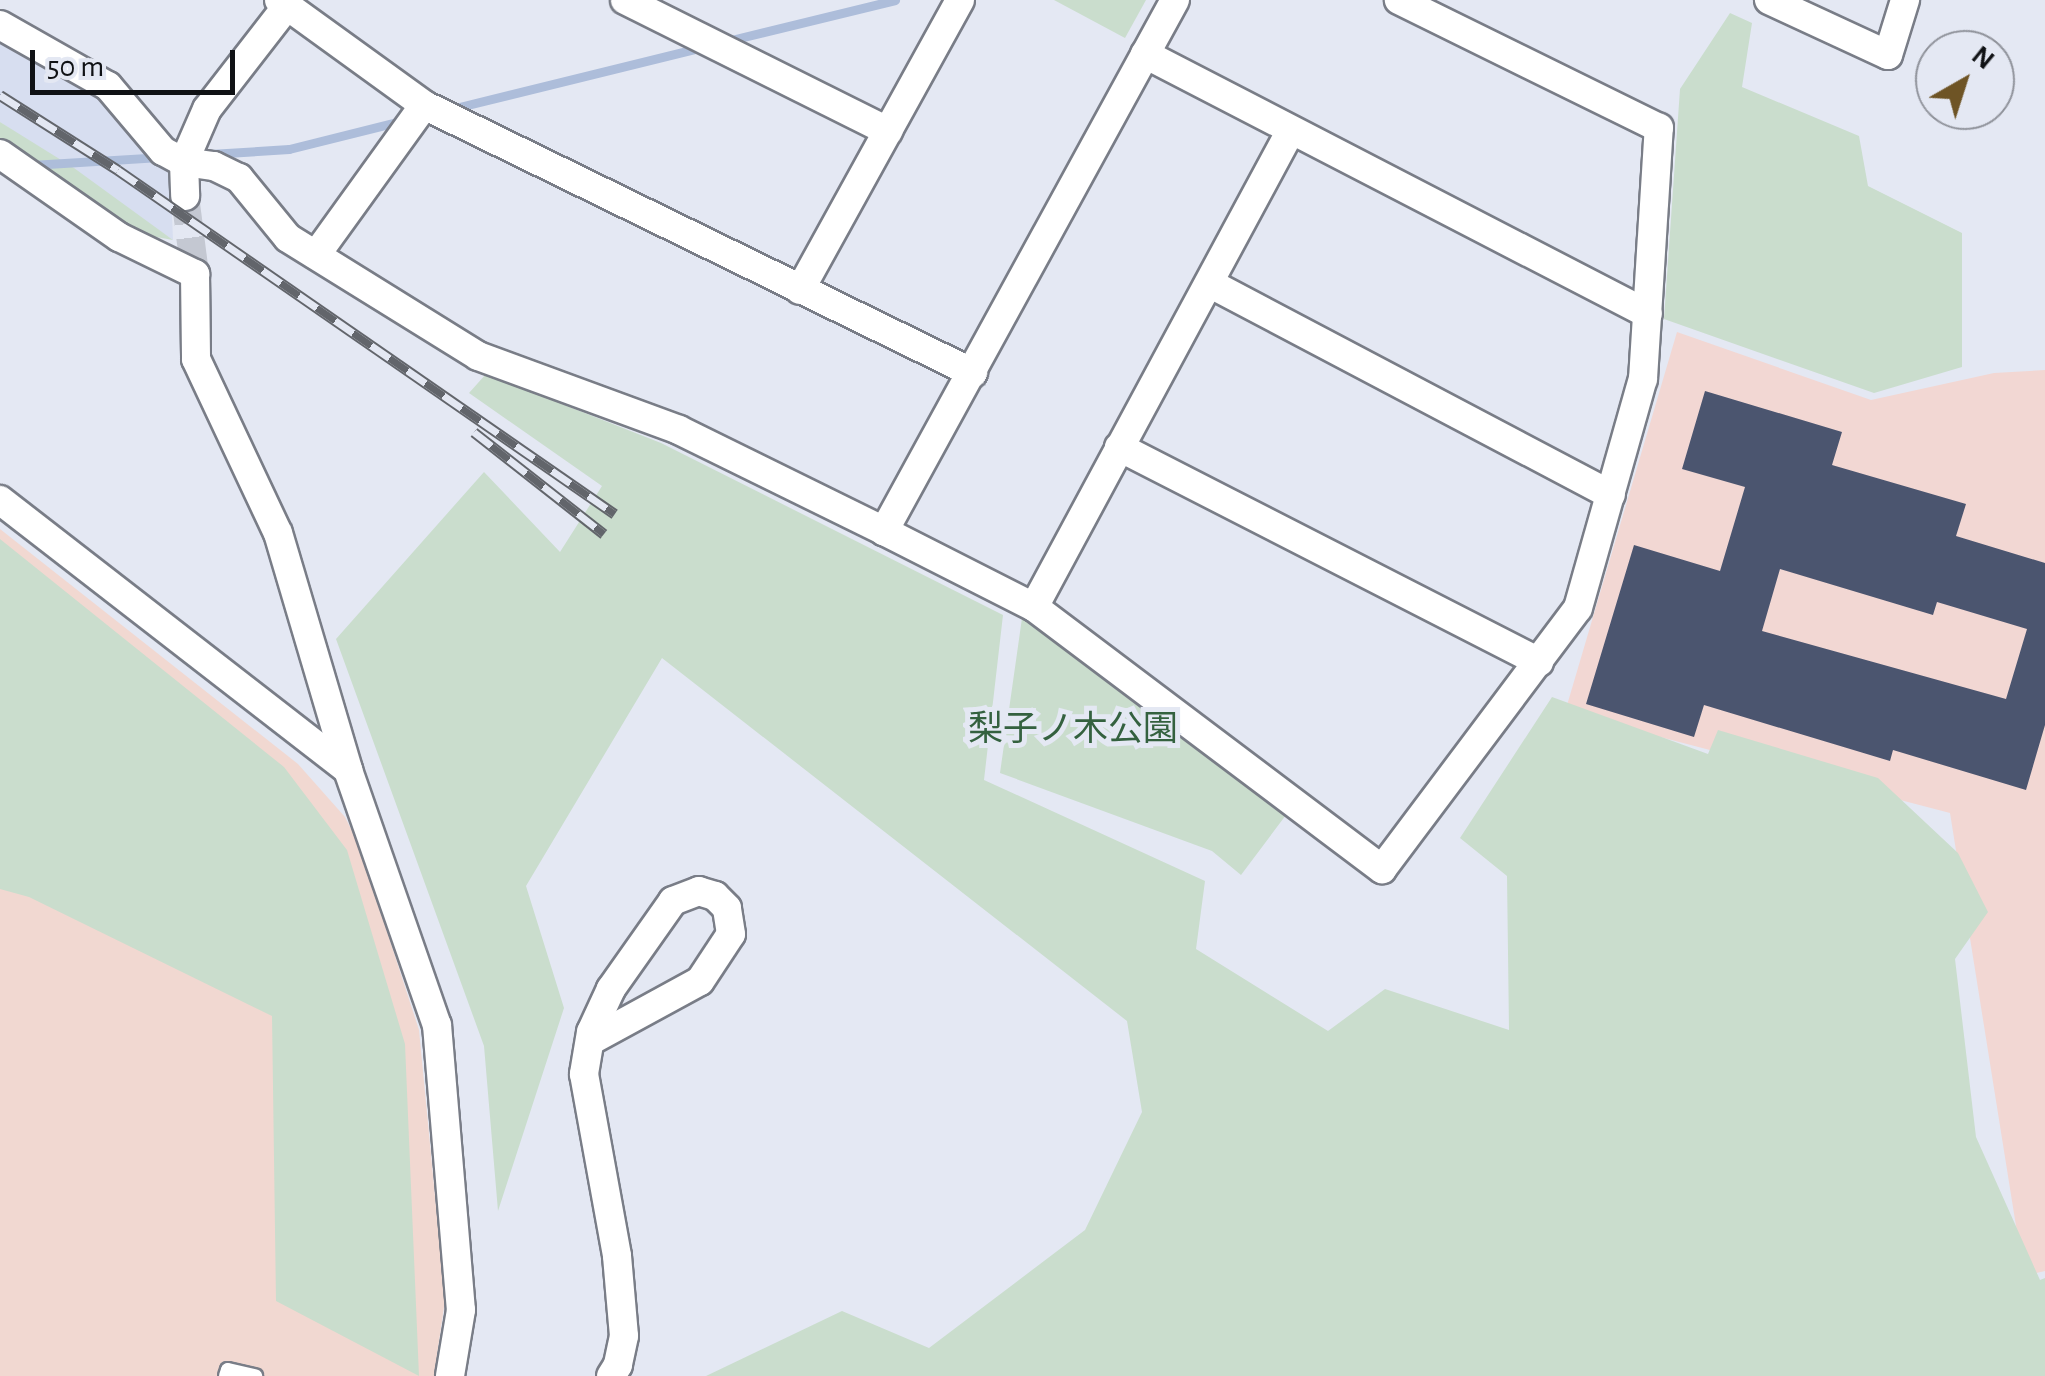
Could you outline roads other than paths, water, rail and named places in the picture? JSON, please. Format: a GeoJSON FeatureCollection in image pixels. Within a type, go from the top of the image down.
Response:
{"type":"FeatureCollection","features":[{"type":"Feature","properties":{"kind":"street"},"geometry":{"type":"LineString","coordinates":[[625,0],[888,132]]}},
{"type":"Feature","properties":{"kind":"street"},"geometry":{"type":"LineString","coordinates":[[800,290],[960,0]]}},
{"type":"Feature","properties":{"kind":"street"},"geometry":{"type":"LineString","coordinates":[[884,531],[1174,0]]}},
{"type":"Feature","properties":{"kind":"street"},"geometry":{"type":"LineString","coordinates":[[0,24],[108,86],[163,151],[184,162],[214,166],[239,178],[288,238],[478,356],[680,430],[1034,607],[1382,869],[1578,608],[1643,379],[1658,128],[1443,10],[1399,0]]}},
{"type":"Feature","properties":{"kind":"street"},"geometry":{"type":"LineString","coordinates":[[1769,0],[1888,56],[1905,0]]}},
{"type":"Feature","properties":{"kind":"street"},"geometry":{"type":"LineString","coordinates":[[185,196],[184,162],[207,109],[283,3],[424,105],[973,374]]}},
{"type":"Feature","properties":{"kind":"street"},"geometry":{"type":"LineString","coordinates":[[1145,54],[1648,314]]}},
{"type":"Feature","properties":{"kind":"street"},"geometry":{"type":"LineString","coordinates":[[316,256],[424,105]]}},
{"type":"Feature","properties":{"kind":"street"},"geometry":{"type":"LineString","coordinates":[[1034,607],[1290,132]]}},
{"type":"Feature","properties":{"kind":"street"},"geometry":{"type":"LineString","coordinates":[[0,154],[120,237],[195,274],[196,359],[278,533],[348,770],[437,1025],[461,1310],[450,1376]]}},
{"type":"Feature","properties":{"kind":"street"},"geometry":{"type":"LineString","coordinates":[[1211,284],[1611,495]]}},
{"type":"Feature","properties":{"kind":"street"},"geometry":{"type":"LineString","coordinates":[[1119,446],[1539,662]]}},
{"type":"Feature","properties":{"kind":"street"},"geometry":{"type":"LineString","coordinates":[[0,500],[348,770]]}},
{"type":"Feature","properties":{"kind":"street"},"geometry":{"type":"LineString","coordinates":[[590,1041],[700,981],[731,934],[726,908],[716,896],[699,891],[673,901],[610,989],[590,1041],[584,1074],[616,1256],[624,1336],[611,1376]]}},
{"type":"Feature","properties":{"kind":"lane"},"geometry":{"type":"LineString","coordinates":[[226,1376],[228,1370],[255,1376]]}},
{"type":"Feature","properties":{"kind":"waterway"},"geometry":{"type":"LineString","coordinates":[[727,41],[895,0]]}},
{"type":"Feature","properties":{"kind":"waterway"},"geometry":{"type":"LineString","coordinates":[[451,109],[703,47]]}},
{"type":"Feature","properties":{"kind":"waterway"},"geometry":{"type":"LineString","coordinates":[[210,154],[289,149],[401,121]]}},
{"type":"Feature","properties":{"kind":"waterway"},"geometry":{"type":"LineString","coordinates":[[31,165],[160,157]]}},
{"type":"Feature","properties":{"kind":"tunnel"},"geometry":{"type":"LineString","coordinates":[[185,196],[195,274]]}},
{"type":"Feature","properties":{"kind":"railway"},"geometry":{"type":"LineString","coordinates":[[0,95],[118,170],[615,514]]}},
{"type":"Feature","properties":{"kind":"railway"},"geometry":{"type":"LineString","coordinates":[[474,432],[604,534]]}},
{"type":"Feature","properties":{"kind":"park label","name":"梨子ノ木公園"},"geometry":{"type":"Point","coordinates":[1073,730]}}]}
